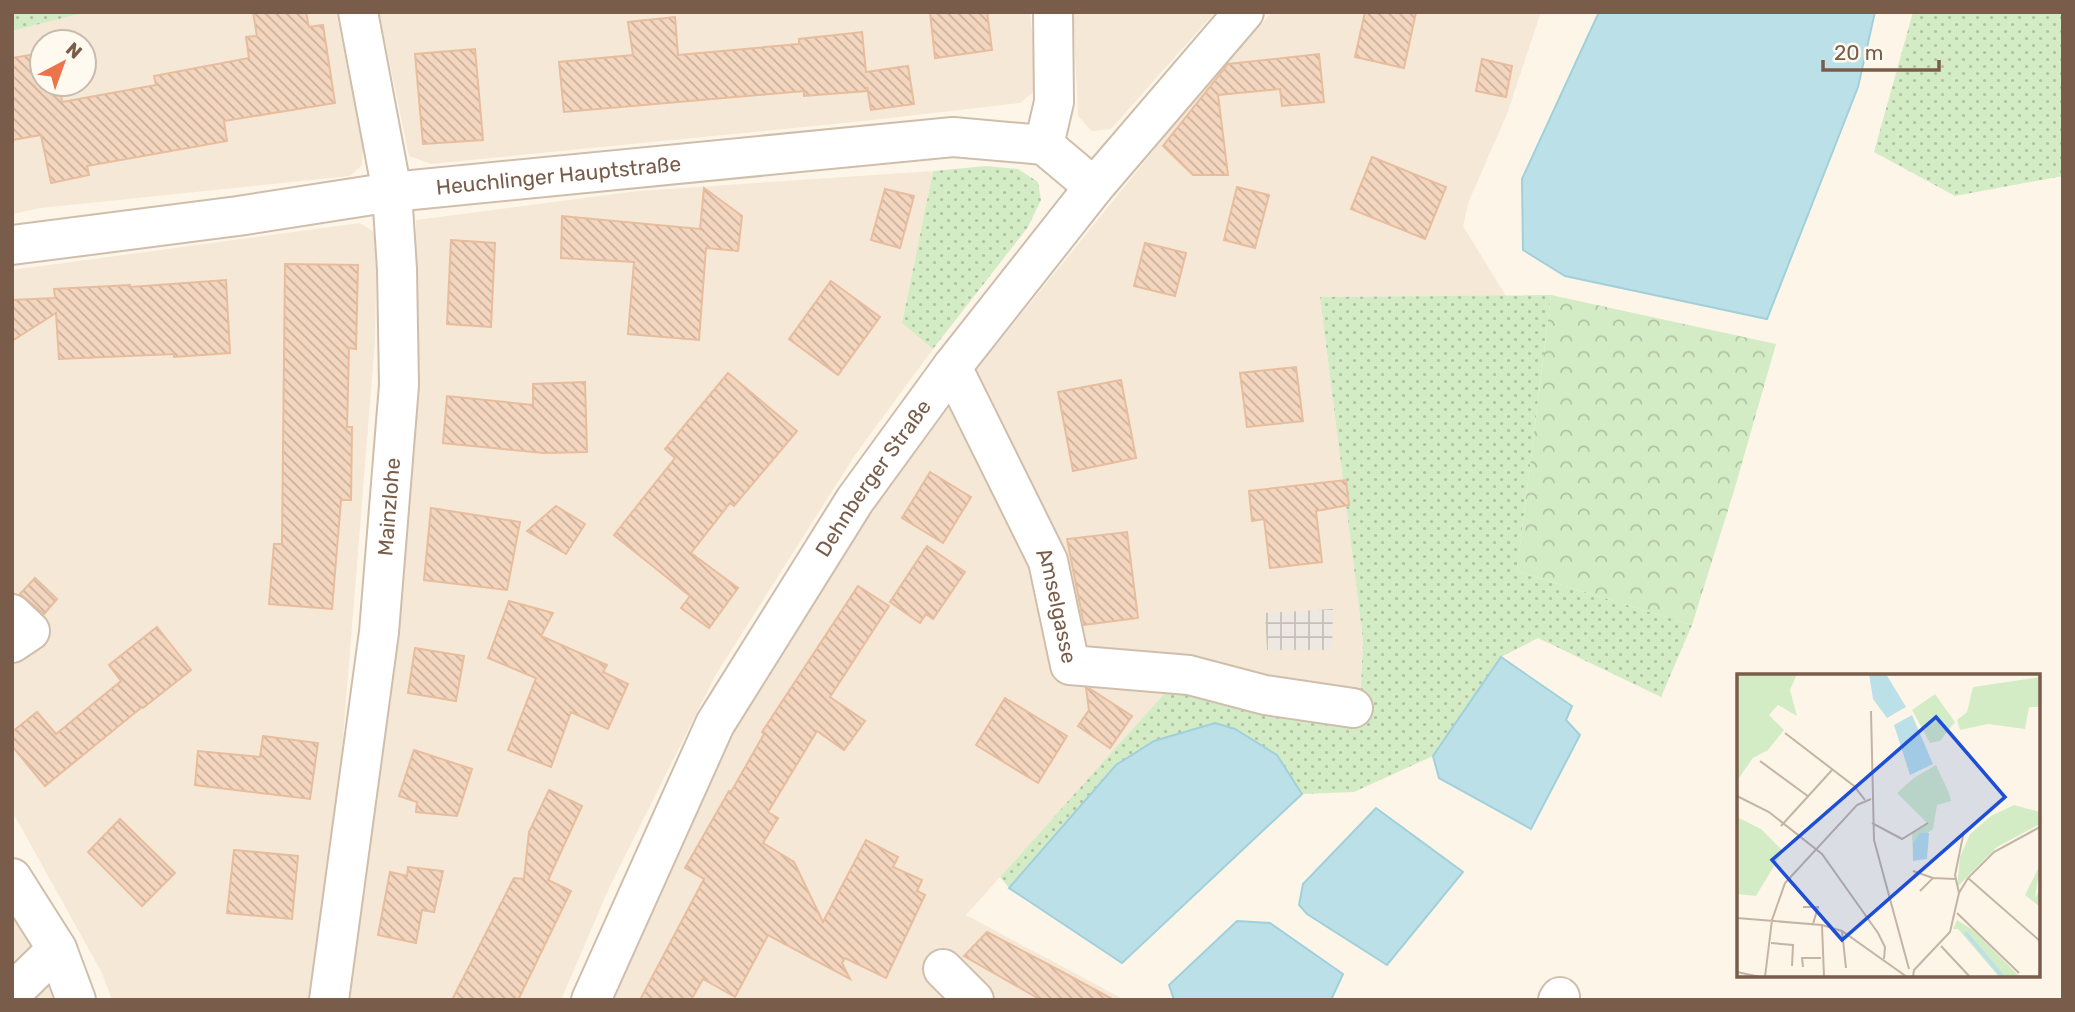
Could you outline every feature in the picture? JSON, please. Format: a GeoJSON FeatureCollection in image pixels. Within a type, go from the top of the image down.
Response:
{"type":"FeatureCollection","features":[{"type":"Feature","properties":{"kind":"street","name":"Mainzlohe"},"geometry":{"type":"LineString","coordinates":[[329,1000],[379,632],[399,385],[397,269],[392,192],[358,12]]}},
{"type":"Feature","properties":{"kind":"street"},"geometry":{"type":"LineString","coordinates":[[1053,12],[1054,102],[1044,145],[1094,187]]}},
{"type":"Feature","properties":{"kind":"street","name":"Dehnberger Straße"},"geometry":{"type":"LineString","coordinates":[[591,1000],[715,724],[855,500],[952,367],[1094,187],[1244,12]]}},
{"type":"Feature","properties":{"kind":"street","name":"Heuchlinger Hauptstraße"},"geometry":{"type":"LineString","coordinates":[[12,245],[238,216],[392,192],[953,137],[1044,145]]}},
{"type":"Feature","properties":{"kind":"street","name":"Amselgasse"},"geometry":{"type":"LineString","coordinates":[[952,367],[1048,561],[1070,666],[1189,675],[1265,695],[1353,708]]}},
{"type":"Feature","properties":{"kind":"street"},"geometry":{"type":"LineString","coordinates":[[12,614],[30,631],[12,643]]}},
{"type":"Feature","properties":{"kind":"street"},"geometry":{"type":"LineString","coordinates":[[12,878],[57,949],[76,1000]]}},
{"type":"Feature","properties":{"kind":"street"},"geometry":{"type":"LineString","coordinates":[[12,993],[57,949]]}},
{"type":"Feature","properties":{"kind":"street"},"geometry":{"type":"LineString","coordinates":[[943,969],[974,1000]]}},
{"type":"Feature","properties":{"kind":"shaded area"},"geometry":{"type":"Polygon","coordinates":[[[87,12],[336,12],[363,146],[362,165],[350,176],[41,208],[12,214],[12,31],[87,12]]]}},
{"type":"Feature","properties":{"kind":"shaded area"},"geometry":{"type":"Polygon","coordinates":[[[379,12],[1030,12],[1038,88],[1020,103],[431,164],[409,156],[379,12]]]}},
{"type":"Feature","properties":{"kind":"shaded area"},"geometry":{"type":"Polygon","coordinates":[[[1073,12],[1215,12],[1111,129],[1092,131],[1078,116],[1073,12]]]}},
{"type":"Feature","properties":{"kind":"shaded area"},"geometry":{"type":"Polygon","coordinates":[[[1272,12],[1541,12],[1507,114],[1469,201],[1463,226],[1506,296],[1320,297],[1363,640],[1361,685],[1352,726],[1171,686],[966,915],[1125,1000],[610,1000],[722,749],[874,509],[976,370],[1193,102],[1272,12]]]}},
{"type":"Feature","properties":{"kind":"shaded area"},"geometry":{"type":"Polygon","coordinates":[[[933,171],[902,323],[933,349],[855,455],[715,676],[609,888],[561,1000],[346,1000],[416,321],[416,220],[638,191],[933,171]]]}},
{"type":"Feature","properties":{"kind":"shaded area"},"geometry":{"type":"Polygon","coordinates":[[[360,223],[377,234],[375,341],[334,850],[314,1000],[112,1000],[102,973],[12,811],[12,270],[360,223]]]}},
{"type":"Feature","properties":{"kind":"shaded area"},"geometry":{"type":"Polygon","coordinates":[[[1333,609],[1332,650],[1267,650],[1265,613],[1333,609]]]}},
{"type":"Feature","properties":{"kind":"shaded area"},"geometry":{"type":"Polygon","coordinates":[[[12,907],[61,1000],[12,1000],[12,907]]]}},
{"type":"Feature","properties":{"kind":"green space"},"geometry":{"type":"Polygon","coordinates":[[[12,12],[87,12],[12,31],[12,12]]]}},
{"type":"Feature","properties":{"kind":"green space"},"geometry":{"type":"Polygon","coordinates":[[[1913,12],[2063,12],[2063,176],[1955,196],[1874,152],[1913,12]]]}},
{"type":"Feature","properties":{"kind":"green space"},"geometry":{"type":"Polygon","coordinates":[[[986,166],[1018,169],[1038,182],[1041,200],[1028,227],[933,349],[902,323],[933,171],[986,166]]]}},
{"type":"Feature","properties":{"kind":"green space"},"geometry":{"type":"Polygon","coordinates":[[[1551,295],[1517,571],[1692,625],[1661,697],[1538,638],[1501,657],[1433,756],[1354,792],[1302,794],[1277,754],[1235,729],[1215,723],[1154,741],[1116,765],[1009,888],[1000,877],[1171,686],[1352,725],[1361,685],[1363,640],[1320,297],[1551,295]]]}},
{"type":"Feature","properties":{"kind":"green space"},"geometry":{"type":"Polygon","coordinates":[[[1551,295],[1776,344],[1692,625],[1517,571],[1551,295]]]}},
{"type":"Feature","properties":{"kind":"water"},"geometry":{"type":"Polygon","coordinates":[[[1599,12],[1875,12],[1858,87],[1767,319],[1565,276],[1523,250],[1522,179],[1599,12]]]}},
{"type":"Feature","properties":{"kind":"water"},"geometry":{"type":"Polygon","coordinates":[[[1501,657],[1572,706],[1566,720],[1580,735],[1531,829],[1439,778],[1433,756],[1501,657]]]}},
{"type":"Feature","properties":{"kind":"water"},"geometry":{"type":"Polygon","coordinates":[[[1215,723],[1235,729],[1277,755],[1302,794],[1122,963],[1009,888],[1116,765],[1154,741],[1215,723]]]}},
{"type":"Feature","properties":{"kind":"water"},"geometry":{"type":"Polygon","coordinates":[[[1376,808],[1463,872],[1387,965],[1307,914],[1299,905],[1303,884],[1376,808]]]}},
{"type":"Feature","properties":{"kind":"water"},"geometry":{"type":"Polygon","coordinates":[[[1237,921],[1270,923],[1343,974],[1331,1000],[1174,1000],[1169,985],[1237,921]]]}},
{"type":"Feature","properties":{"kind":"building"},"geometry":{"type":"Polygon","coordinates":[[[253,12],[306,12],[309,27],[323,25],[335,103],[224,121],[227,141],[87,166],[89,175],[51,183],[41,135],[12,140],[12,58],[28,55],[28,98],[61,98],[62,102],[98,98],[98,95],[156,85],[154,76],[249,58],[246,37],[257,36],[253,12]]]}},
{"type":"Feature","properties":{"kind":"building"},"geometry":{"type":"Polygon","coordinates":[[[930,12],[987,12],[992,50],[935,58],[930,12]]]}},
{"type":"Feature","properties":{"kind":"building"},"geometry":{"type":"Polygon","coordinates":[[[1365,12],[1416,12],[1404,68],[1355,57],[1365,12]]]}},
{"type":"Feature","properties":{"kind":"building"},"geometry":{"type":"Polygon","coordinates":[[[675,17],[678,55],[799,44],[799,39],[862,32],[866,72],[908,66],[914,104],[871,110],[867,87],[867,91],[804,96],[804,91],[564,112],[559,62],[633,55],[628,22],[675,17]]]}},
{"type":"Feature","properties":{"kind":"building"},"geometry":{"type":"Polygon","coordinates":[[[475,49],[483,140],[423,144],[415,54],[475,49]]]}},
{"type":"Feature","properties":{"kind":"building"},"geometry":{"type":"Polygon","coordinates":[[[1319,54],[1324,102],[1282,106],[1280,89],[1218,95],[1228,175],[1193,175],[1163,146],[1228,64],[1319,54]]]}},
{"type":"Feature","properties":{"kind":"building"},"geometry":{"type":"Polygon","coordinates":[[[1482,59],[1512,66],[1506,97],[1476,91],[1482,59]]]}},
{"type":"Feature","properties":{"kind":"building"},"geometry":{"type":"Polygon","coordinates":[[[1372,157],[1446,187],[1425,239],[1351,209],[1372,157]]]}},
{"type":"Feature","properties":{"kind":"building"},"geometry":{"type":"Polygon","coordinates":[[[1237,187],[1269,195],[1255,248],[1224,240],[1237,187]]]}},
{"type":"Feature","properties":{"kind":"building"},"geometry":{"type":"Polygon","coordinates":[[[704,188],[742,216],[738,251],[706,248],[699,340],[628,334],[634,262],[561,258],[562,216],[700,229],[704,188]]]}},
{"type":"Feature","properties":{"kind":"building"},"geometry":{"type":"Polygon","coordinates":[[[885,189],[914,196],[900,248],[871,240],[885,189]]]}},
{"type":"Feature","properties":{"kind":"building"},"geometry":{"type":"Polygon","coordinates":[[[451,240],[495,243],[491,327],[447,324],[451,240]]]}},
{"type":"Feature","properties":{"kind":"building"},"geometry":{"type":"Polygon","coordinates":[[[1145,243],[1186,253],[1175,296],[1134,286],[1145,243]]]}},
{"type":"Feature","properties":{"kind":"building"},"geometry":{"type":"Polygon","coordinates":[[[285,264],[358,265],[356,349],[349,348],[347,427],[352,427],[351,500],[341,500],[332,609],[269,604],[274,544],[282,544],[285,264]]]}},
{"type":"Feature","properties":{"kind":"building"},"geometry":{"type":"Polygon","coordinates":[[[226,280],[230,353],[59,359],[56,313],[12,341],[12,300],[55,298],[54,289],[226,280]]]}},
{"type":"Feature","properties":{"kind":"building"},"geometry":{"type":"Polygon","coordinates":[[[831,281],[880,317],[838,375],[789,339],[831,281]]]}},
{"type":"Feature","properties":{"kind":"building"},"geometry":{"type":"Polygon","coordinates":[[[1296,367],[1303,421],[1247,427],[1240,373],[1296,367]]]}},
{"type":"Feature","properties":{"kind":"building"},"geometry":{"type":"Polygon","coordinates":[[[728,373],[797,431],[734,506],[730,503],[691,553],[738,588],[709,628],[681,608],[690,596],[614,535],[675,458],[665,449],[728,373]]]}},
{"type":"Feature","properties":{"kind":"building"},"geometry":{"type":"Polygon","coordinates":[[[1121,380],[1136,458],[1073,471],[1058,392],[1121,380]]]}},
{"type":"Feature","properties":{"kind":"building"},"geometry":{"type":"Polygon","coordinates":[[[585,382],[587,452],[544,453],[443,443],[447,396],[533,405],[533,384],[585,382]]]}},
{"type":"Feature","properties":{"kind":"building"},"geometry":{"type":"Polygon","coordinates":[[[930,472],[971,497],[943,543],[902,518],[930,472]]]}},
{"type":"Feature","properties":{"kind":"building"},"geometry":{"type":"Polygon","coordinates":[[[1346,480],[1349,505],[1316,511],[1322,562],[1270,568],[1264,519],[1252,521],[1249,491],[1346,480]]]}},
{"type":"Feature","properties":{"kind":"building"},"geometry":{"type":"Polygon","coordinates":[[[556,506],[585,524],[566,554],[527,531],[556,506]]]}},
{"type":"Feature","properties":{"kind":"building"},"geometry":{"type":"Polygon","coordinates":[[[431,508],[520,522],[507,590],[424,580],[431,508]]]}},
{"type":"Feature","properties":{"kind":"building"},"geometry":{"type":"Polygon","coordinates":[[[1127,532],[1138,618],[1084,625],[1067,539],[1127,532]]]}},
{"type":"Feature","properties":{"kind":"building"},"geometry":{"type":"Polygon","coordinates":[[[927,546],[965,572],[933,619],[926,614],[920,623],[890,602],[927,546]]]}},
{"type":"Feature","properties":{"kind":"building"},"geometry":{"type":"Polygon","coordinates":[[[35,578],[57,599],[44,614],[20,594],[35,578]]]}},
{"type":"Feature","properties":{"kind":"building"},"geometry":{"type":"Polygon","coordinates":[[[858,586],[889,606],[830,697],[865,721],[844,750],[817,731],[768,812],[778,818],[763,843],[794,862],[823,922],[866,840],[898,857],[893,867],[922,880],[917,891],[925,895],[886,978],[845,958],[842,963],[850,979],[768,935],[735,997],[703,979],[691,1000],[640,1000],[704,879],[685,868],[764,734],[762,732],[858,586]]]}},
{"type":"Feature","properties":{"kind":"building"},"geometry":{"type":"Polygon","coordinates":[[[509,601],[553,613],[541,636],[607,665],[603,672],[628,684],[608,729],[571,712],[551,767],[508,750],[536,678],[488,658],[509,601]]]}},
{"type":"Feature","properties":{"kind":"building"},"geometry":{"type":"Polygon","coordinates":[[[157,627],[191,670],[45,786],[12,746],[12,732],[37,712],[56,734],[121,681],[109,665],[157,627]]]}},
{"type":"Feature","properties":{"kind":"building"},"geometry":{"type":"Polygon","coordinates":[[[415,648],[464,656],[456,701],[408,693],[415,648]]]}},
{"type":"Feature","properties":{"kind":"building"},"geometry":{"type":"Polygon","coordinates":[[[1086,688],[1132,716],[1110,748],[1078,726],[1089,710],[1086,688]]]}},
{"type":"Feature","properties":{"kind":"building"},"geometry":{"type":"Polygon","coordinates":[[[1005,698],[1067,736],[1038,783],[976,745],[1005,698]]]}},
{"type":"Feature","properties":{"kind":"building"},"geometry":{"type":"Polygon","coordinates":[[[263,736],[318,743],[310,799],[195,785],[198,751],[260,757],[263,736]]]}},
{"type":"Feature","properties":{"kind":"building"},"geometry":{"type":"Polygon","coordinates":[[[414,750],[472,769],[457,816],[416,812],[417,802],[399,796],[414,750]]]}},
{"type":"Feature","properties":{"kind":"building"},"geometry":{"type":"Polygon","coordinates":[[[549,790],[582,806],[548,880],[571,891],[518,1000],[452,1000],[514,878],[524,879],[529,832],[549,790]]]}},
{"type":"Feature","properties":{"kind":"building"},"geometry":{"type":"Polygon","coordinates":[[[120,819],[175,873],[142,906],[88,852],[120,819]]]}},
{"type":"Feature","properties":{"kind":"building"},"geometry":{"type":"Polygon","coordinates":[[[234,850],[298,856],[292,919],[227,913],[234,850]]]}},
{"type":"Feature","properties":{"kind":"building"},"geometry":{"type":"Polygon","coordinates":[[[408,867],[443,871],[434,912],[422,910],[416,943],[378,935],[390,872],[407,876],[408,867]]]}},
{"type":"Feature","properties":{"kind":"building"},"geometry":{"type":"Polygon","coordinates":[[[987,932],[1114,1000],[1041,1000],[964,956],[987,932]]]}}]}
